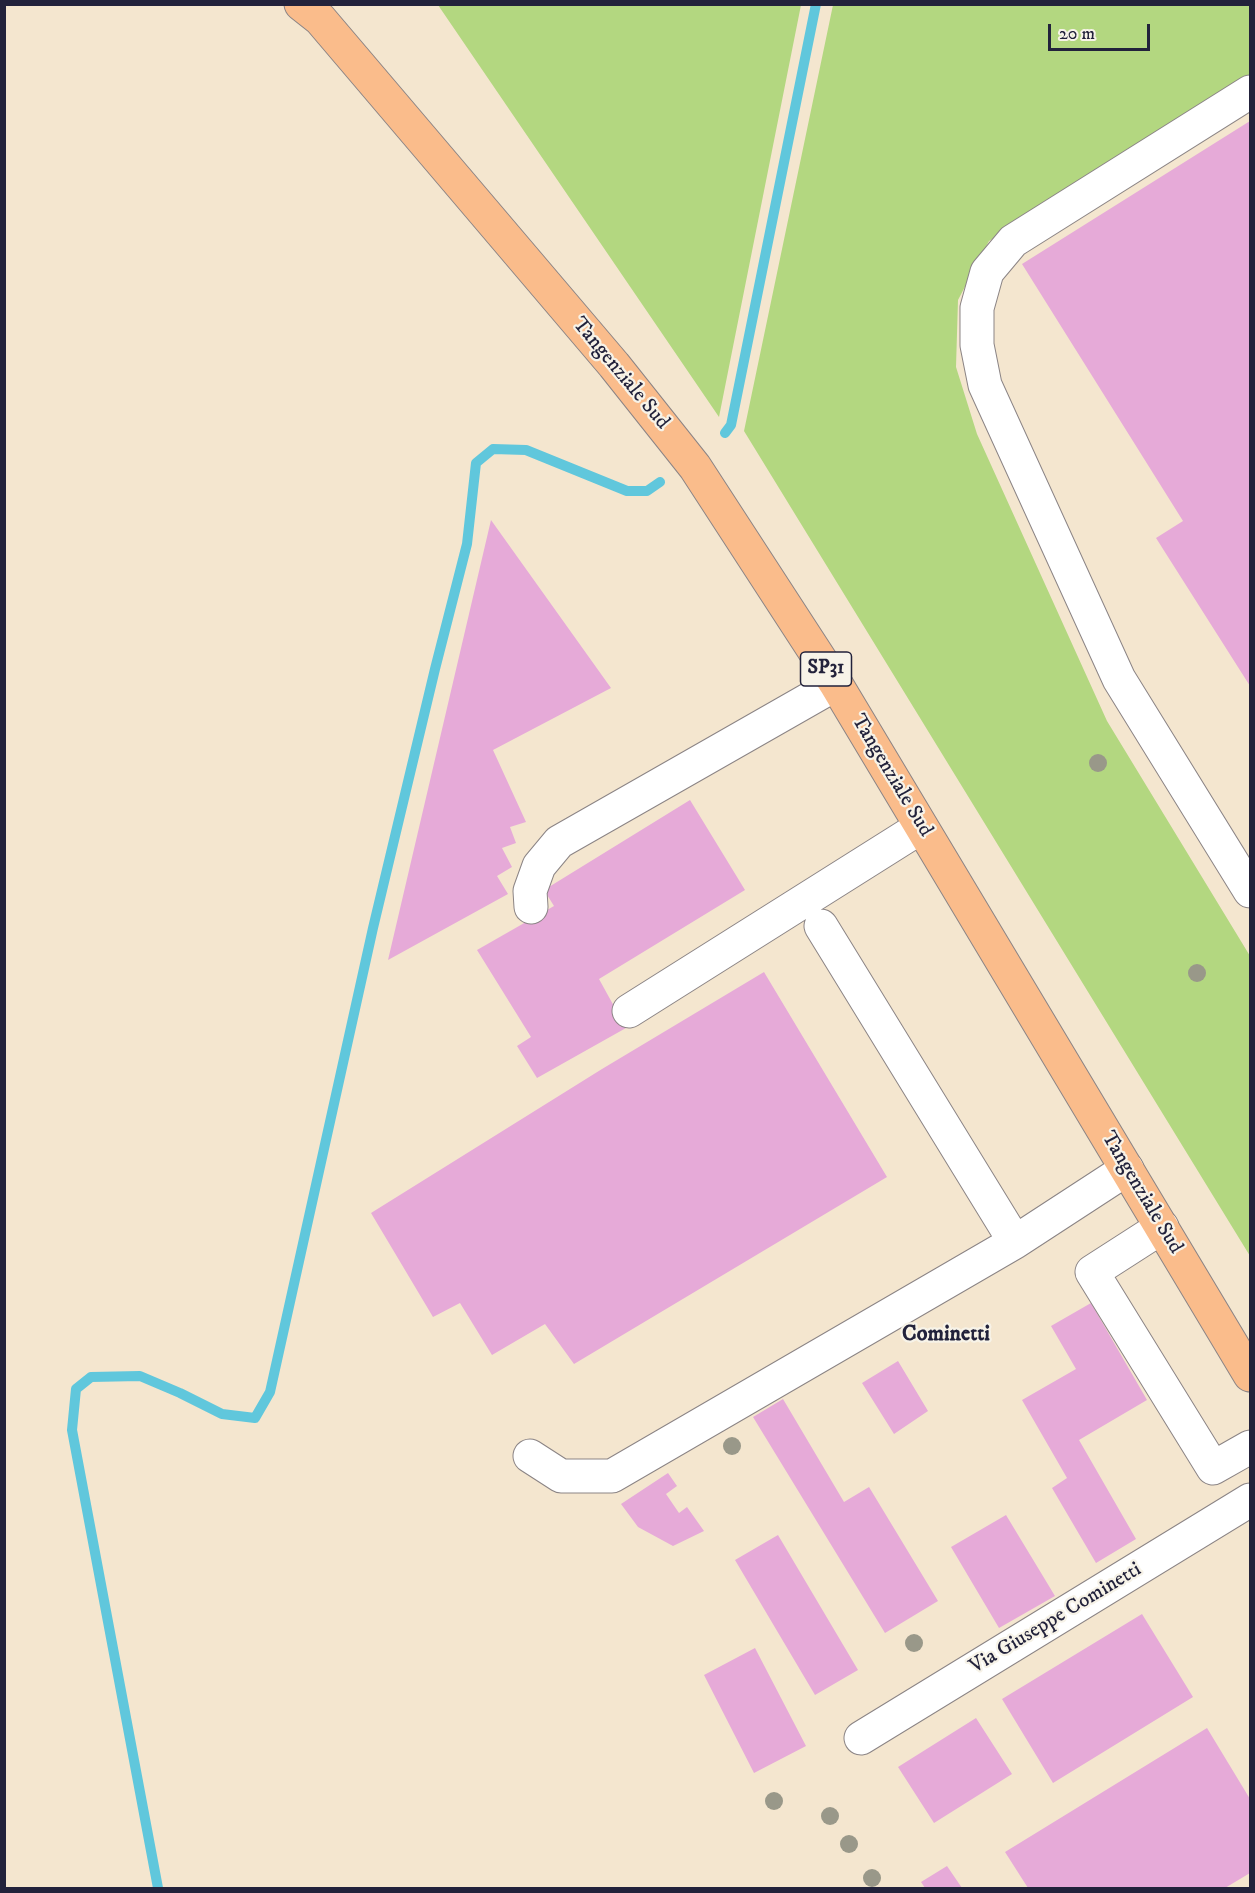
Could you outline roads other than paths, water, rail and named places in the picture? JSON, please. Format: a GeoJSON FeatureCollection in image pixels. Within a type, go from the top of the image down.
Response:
{"type":"FeatureCollection","features":[{"type":"Feature","properties":{"kind":"main road","name":"Tangenziale Sud"},"geometry":{"type":"LineString","coordinates":[[311,10],[614,365],[668,431],[713,495],[836,684],[1251,1375]]}},
{"type":"Feature","properties":{"kind":"street"},"geometry":{"type":"LineString","coordinates":[[1251,92],[1014,241],[987,272],[977,308],[977,345],[985,385],[1119,679],[1251,891]]}},
{"type":"Feature","properties":{"kind":"street"},"geometry":{"type":"LineString","coordinates":[[531,907],[530,891],[538,866],[560,842],[836,684]]}},
{"type":"Feature","properties":{"kind":"street"},"geometry":{"type":"LineString","coordinates":[[629,1011],[921,827]]}},
{"type":"Feature","properties":{"kind":"street"},"geometry":{"type":"LineString","coordinates":[[822,926],[1015,1242]]}},
{"type":"Feature","properties":{"kind":"street"},"geometry":{"type":"LineString","coordinates":[[530,1456],[561,1476],[612,1476],[1015,1242],[1127,1169]]}},
{"type":"Feature","properties":{"kind":"street"},"geometry":{"type":"LineString","coordinates":[[1162,1227],[1092,1272],[1213,1468],[1251,1447]]}},
{"type":"Feature","properties":{"kind":"street","name":"Via Giuseppe Cominetti"},"geometry":{"type":"LineString","coordinates":[[861,1738],[1251,1500]]}},
{"type":"Feature","properties":{"kind":"waterway"},"geometry":{"type":"LineString","coordinates":[[725,433],[731,425],[816,4]]}},
{"type":"Feature","properties":{"kind":"waterway"},"geometry":{"type":"LineString","coordinates":[[158,1888],[72,1430],[76,1389],[91,1377],[140,1376],[222,1414],[255,1418],[270,1392],[373,928],[467,544],[476,463],[493,449],[526,450],[627,491],[647,491],[660,482]]}},
{"type":"Feature","properties":{"kind":"district","name":"Cominetti"},"geometry":{"type":"Point","coordinates":[946,1335]}}]}
